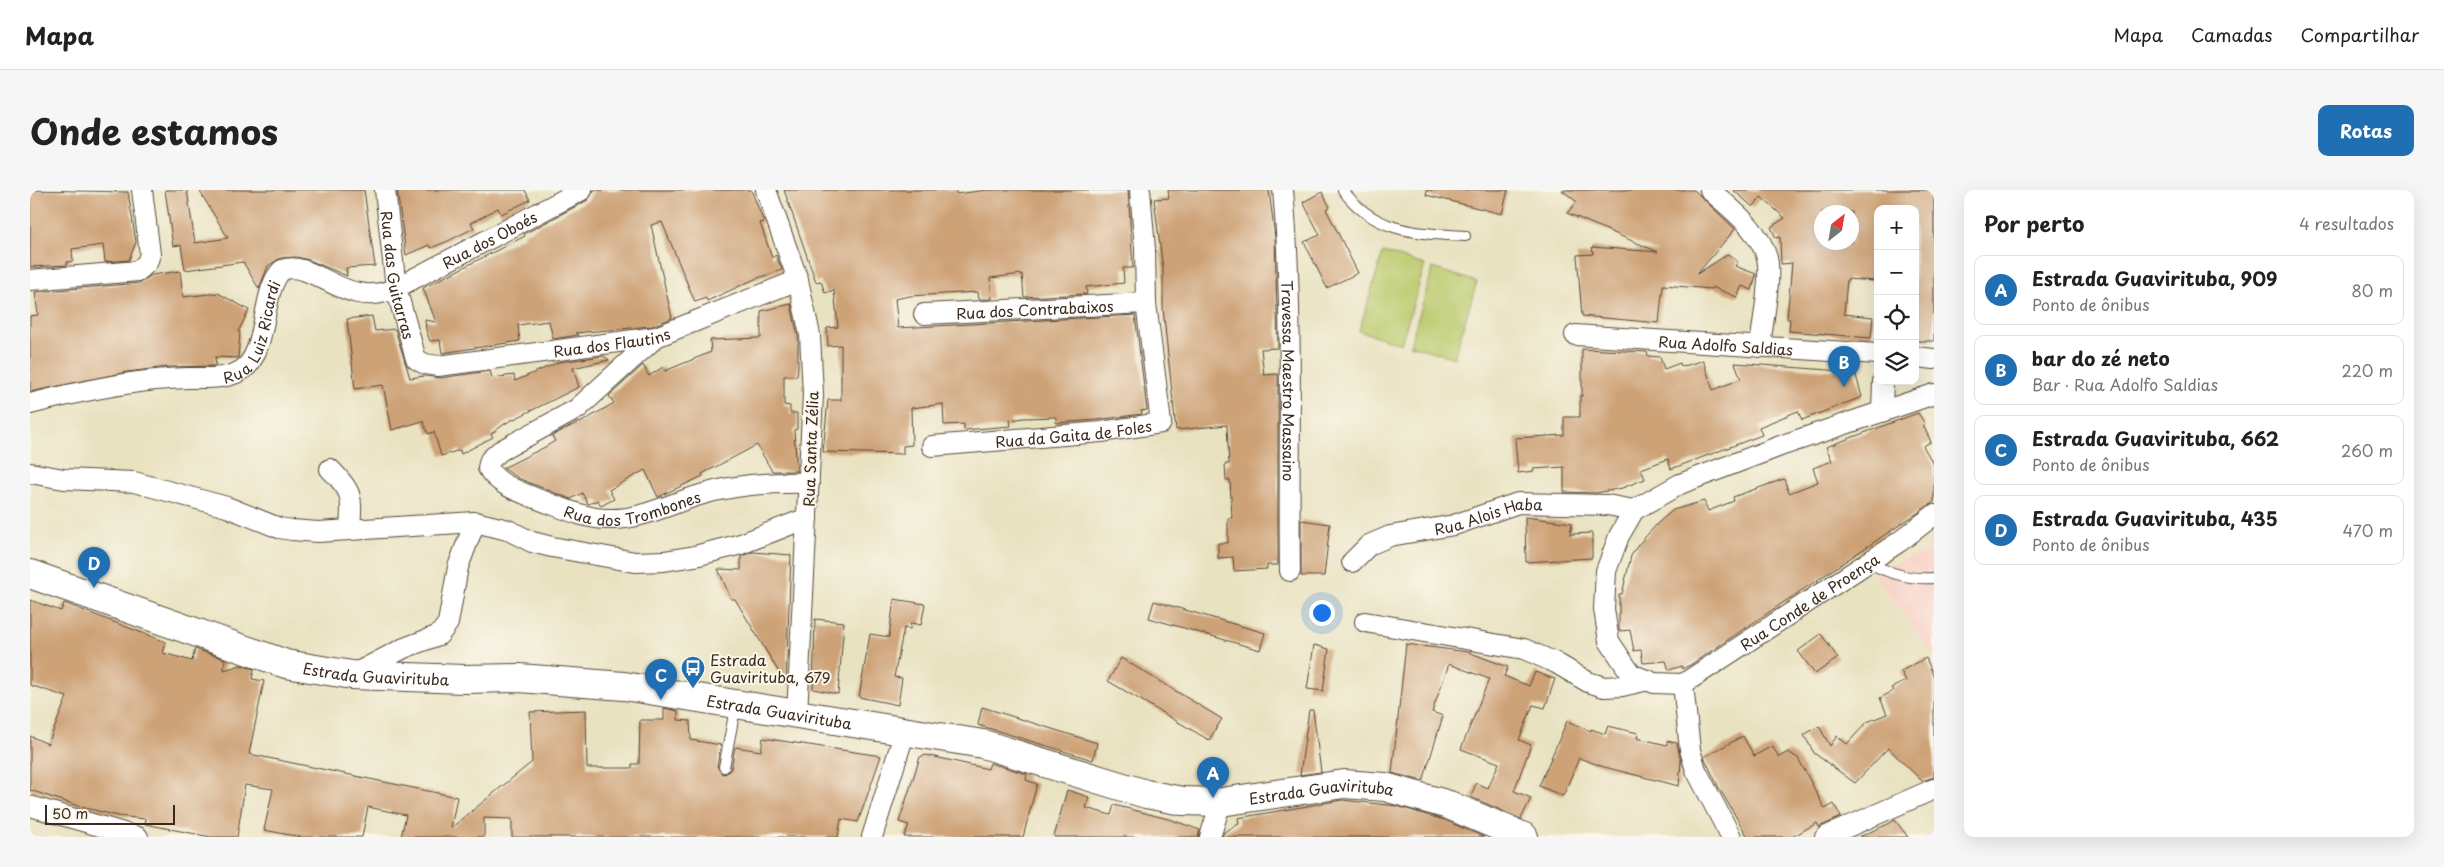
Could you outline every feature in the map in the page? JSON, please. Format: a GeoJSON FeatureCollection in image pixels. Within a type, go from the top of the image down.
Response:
{"type":"FeatureCollection","features":[{"type":"Feature","properties":{"kind":"street"},"geometry":{"type":"LineString","coordinates":[[30,280],[143,268],[150,254],[142,190]]}},
{"type":"Feature","properties":{"kind":"street","name":"Rua das Guitarras"},"geometry":{"type":"LineString","coordinates":[[384,190],[396,288],[416,359]]}},
{"type":"Feature","properties":{"kind":"street","name":"Rua dos Oboés"},"geometry":{"type":"LineString","coordinates":[[396,288],[582,190]]}},
{"type":"Feature","properties":{"kind":"street","name":"Rua Santa Zélia"},"geometry":{"type":"LineString","coordinates":[[766,190],[798,280],[810,335],[813,394],[797,716]]}},
{"type":"Feature","properties":{"kind":"street","name":"Rua da Gaita de Foles"},"geometry":{"type":"LineString","coordinates":[[932,446],[1101,432],[1161,423],[1146,303],[1145,249],[1140,190]]}},
{"type":"Feature","properties":{"kind":"street","name":"Travessa Maestro Massaino"},"geometry":{"type":"LineString","coordinates":[[1282,190],[1288,250],[1291,354],[1290,571]]}},
{"type":"Feature","properties":{"kind":"street"},"geometry":{"type":"LineString","coordinates":[[1710,190],[1741,218],[1759,239],[1767,258],[1768,273],[1760,347]]}},
{"type":"Feature","properties":{"kind":"street","name":"Rua Luiz Ricardi"},"geometry":{"type":"LineString","coordinates":[[30,404],[149,380],[210,378],[239,371],[247,365],[251,358],[265,319],[274,280],[277,275],[287,268],[294,268],[362,295],[376,296],[396,288]]}},
{"type":"Feature","properties":{"kind":"street","name":"Rua dos Flautins"},"geometry":{"type":"LineString","coordinates":[[416,359],[425,364],[438,366],[656,338],[798,280]]}},
{"type":"Feature","properties":{"kind":"street","name":"Rua dos Contrabaixos"},"geometry":{"type":"LineString","coordinates":[[924,314],[1146,303]]}},
{"type":"Feature","properties":{"kind":"street","name":"Rua Adolfo Saldias"},"geometry":{"type":"LineString","coordinates":[[1575,335],[1874,355]]}},
{"type":"Feature","properties":{"kind":"street","name":"Rua dos Trombones"},"geometry":{"type":"LineString","coordinates":[[656,338],[577,409],[500,451],[490,460],[488,468],[497,480],[515,490],[543,501],[581,514],[607,520],[633,518],[700,495],[734,487],[765,483],[809,483]]}},
{"type":"Feature","properties":{"kind":"street"},"geometry":{"type":"LineString","coordinates":[[1919,357],[1934,359]]}},
{"type":"Feature","properties":{"kind":"street"},"geometry":{"type":"LineString","coordinates":[[1882,412],[1883,385]]}},
{"type":"Feature","properties":{"kind":"street"},"geometry":{"type":"LineString","coordinates":[[1731,837],[1696,770],[1690,750],[1683,684],[1648,680],[1631,674],[1609,641],[1604,608],[1606,571],[1619,536],[1634,510],[1680,484],[1783,445],[1934,394]]}},
{"type":"Feature","properties":{"kind":"street"},"geometry":{"type":"LineString","coordinates":[[330,469],[349,490],[352,504],[350,530]]}},
{"type":"Feature","properties":{"kind":"street"},"geometry":{"type":"LineString","coordinates":[[30,473],[64,479],[134,482],[227,507],[279,528],[292,530],[318,532],[475,522],[508,530],[532,542],[552,547],[636,562],[664,561],[694,556],[741,544],[807,518]]}},
{"type":"Feature","properties":{"kind":"street","name":"Rua Alois Haba"},"geometry":{"type":"LineString","coordinates":[[1352,562],[1369,545],[1390,536],[1454,525],[1518,503],[1606,504],[1634,510]]}},
{"type":"Feature","properties":{"kind":"street","name":"Rua Conde de Proença"},"geometry":{"type":"LineString","coordinates":[[1683,684],[1868,562],[1934,515]]}},
{"type":"Feature","properties":{"kind":"street"},"geometry":{"type":"LineString","coordinates":[[352,675],[404,648],[439,635],[445,630],[448,623],[458,567],[475,522]]}},
{"type":"Feature","properties":{"kind":"street","name":"Estrada Guavirituba"},"geometry":{"type":"LineString","coordinates":[[30,574],[286,664],[352,675],[464,679],[519,678],[624,686],[797,716],[983,744],[1146,794],[1182,801],[1221,802],[1344,784],[1386,787],[1449,805],[1524,837]]}},
{"type":"Feature","properties":{"kind":"street"},"geometry":{"type":"LineString","coordinates":[[1365,622],[1524,649],[1556,663],[1588,682],[1604,687],[1622,686],[1648,680]]}},
{"type":"Feature","properties":{"kind":"street"},"geometry":{"type":"LineString","coordinates":[[872,837],[905,731]]}},
{"type":"Feature","properties":{"kind":"street"},"geometry":{"type":"LineString","coordinates":[[1825,837],[1934,790]]}},
{"type":"Feature","properties":{"kind":"street"},"geometry":{"type":"LineString","coordinates":[[1210,837],[1221,802]]}},
{"type":"Feature","properties":{"kind":"street"},"geometry":{"type":"LineString","coordinates":[[30,806],[138,837]]}},
{"type":"Feature","properties":{"kind":"lane"},"geometry":{"type":"LineString","coordinates":[[1343,190],[1351,201],[1377,221],[1413,233],[1465,236]]}},
{"type":"Feature","properties":{"kind":"lane"},"geometry":{"type":"LineString","coordinates":[[1868,562],[1888,573],[1934,578]]}},
{"type":"Feature","properties":{"kind":"lane"},"geometry":{"type":"LineString","coordinates":[[724,767],[736,704]]}},
{"type":"Feature","properties":{"kind":"shaded area"},"geometry":{"type":"Polygon","coordinates":[[[1934,548],[1934,657],[1873,572],[1934,548]]]}},
{"type":"Feature","properties":{"kind":"green space"},"geometry":{"type":"Polygon","coordinates":[[[1383,252],[1425,265],[1401,344],[1359,331],[1383,252]]]}},
{"type":"Feature","properties":{"kind":"green space"},"geometry":{"type":"Polygon","coordinates":[[[1433,268],[1477,282],[1454,358],[1410,345],[1433,268]]]}},
{"type":"Feature","properties":{"kind":"building"},"geometry":{"type":"Polygon","coordinates":[[[30,190],[128,192],[136,242],[129,260],[105,262],[103,245],[72,249],[73,261],[67,262],[67,265],[30,267],[30,190]]]}},
{"type":"Feature","properties":{"kind":"building"},"geometry":{"type":"Polygon","coordinates":[[[165,190],[187,190],[195,243],[228,238],[199,190],[364,190],[375,266],[346,268],[347,276],[309,260],[296,257],[280,258],[268,266],[259,289],[243,262],[185,270],[181,245],[173,246],[165,190]]]}},
{"type":"Feature","properties":{"kind":"building"},"geometry":{"type":"Polygon","coordinates":[[[397,190],[525,190],[530,200],[501,214],[498,208],[471,223],[474,228],[431,248],[429,245],[406,255],[397,190]]]}},
{"type":"Feature","properties":{"kind":"building"},"geometry":{"type":"Polygon","coordinates":[[[594,190],[751,190],[764,222],[760,223],[772,258],[776,255],[782,270],[755,279],[707,301],[706,298],[695,302],[662,222],[651,225],[672,318],[652,326],[575,333],[578,335],[553,339],[549,321],[518,325],[520,341],[442,353],[440,340],[430,341],[425,320],[436,322],[423,288],[525,236],[524,234],[588,200],[594,190]]]}},
{"type":"Feature","properties":{"kind":"building"},"geometry":{"type":"Polygon","coordinates":[[[784,190],[956,190],[956,194],[987,190],[1128,190],[1133,268],[1123,268],[1124,283],[1086,287],[1087,294],[1024,297],[1022,274],[990,278],[992,299],[979,299],[978,292],[910,296],[895,299],[898,328],[1135,315],[1147,410],[1141,411],[1142,414],[1056,423],[1056,417],[1024,418],[1010,420],[1011,426],[964,430],[964,424],[944,425],[943,404],[911,408],[912,445],[903,446],[903,454],[823,452],[828,400],[841,400],[841,345],[828,346],[827,328],[838,327],[834,290],[825,293],[821,281],[816,282],[784,190]]]}},
{"type":"Feature","properties":{"kind":"building"},"geometry":{"type":"Polygon","coordinates":[[[1168,190],[1269,190],[1275,238],[1278,348],[1261,349],[1264,375],[1278,374],[1278,565],[1267,565],[1267,569],[1234,571],[1233,557],[1218,558],[1218,543],[1228,543],[1228,518],[1232,518],[1230,480],[1226,480],[1225,464],[1229,464],[1227,425],[1176,430],[1163,308],[1163,269],[1154,199],[1169,198],[1168,190]]]}},
{"type":"Feature","properties":{"kind":"building"},"geometry":{"type":"Polygon","coordinates":[[[1427,190],[1508,190],[1502,214],[1426,195],[1427,190]]]}},
{"type":"Feature","properties":{"kind":"building"},"geometry":{"type":"Polygon","coordinates":[[[1562,190],[1694,190],[1735,229],[1697,274],[1728,254],[1738,262],[1735,266],[1756,274],[1752,290],[1742,286],[1737,297],[1712,287],[1712,289],[1663,285],[1659,323],[1582,316],[1577,255],[1593,254],[1592,247],[1658,252],[1567,213],[1577,202],[1562,190]]]}},
{"type":"Feature","properties":{"kind":"building"},"geometry":{"type":"Polygon","coordinates":[[[1733,190],[1934,190],[1934,341],[1919,341],[1919,205],[1874,205],[1874,281],[1847,279],[1844,314],[1873,317],[1871,338],[1789,331],[1790,319],[1787,319],[1792,263],[1781,264],[1780,237],[1776,238],[1771,227],[1785,218],[1761,197],[1753,207],[1733,190]]]}},
{"type":"Feature","properties":{"kind":"building"},"geometry":{"type":"Polygon","coordinates":[[[1322,192],[1330,207],[1326,209],[1358,273],[1327,288],[1304,242],[1320,235],[1303,202],[1322,192]]]}},
{"type":"Feature","properties":{"kind":"building"},"geometry":{"type":"Polygon","coordinates":[[[180,271],[183,297],[218,293],[249,310],[238,332],[240,332],[238,358],[215,357],[216,366],[167,367],[127,372],[30,392],[30,316],[38,315],[35,292],[139,283],[152,275],[180,271]]]}},
{"type":"Feature","properties":{"kind":"building"},"geometry":{"type":"Polygon","coordinates":[[[791,304],[798,337],[798,367],[797,376],[784,376],[784,405],[790,406],[790,413],[797,413],[797,429],[794,430],[797,471],[772,471],[757,445],[702,474],[703,476],[658,497],[645,470],[609,490],[614,499],[601,506],[598,500],[588,504],[582,493],[571,499],[520,479],[503,468],[545,447],[555,441],[552,436],[580,423],[614,403],[609,396],[643,365],[649,376],[663,367],[665,371],[711,352],[710,340],[761,338],[761,311],[791,304]]]}},
{"type":"Feature","properties":{"kind":"building"},"geometry":{"type":"Polygon","coordinates":[[[372,316],[375,331],[395,329],[410,378],[425,376],[440,378],[490,371],[492,378],[514,375],[515,381],[559,362],[604,356],[609,360],[573,368],[579,387],[506,423],[491,434],[493,437],[461,454],[460,450],[441,456],[434,432],[428,434],[423,421],[392,430],[383,385],[355,389],[347,319],[372,316]]]}},
{"type":"Feature","properties":{"kind":"building"},"geometry":{"type":"Polygon","coordinates":[[[1582,349],[1647,352],[1648,356],[1660,357],[1664,369],[1680,363],[1681,366],[1703,360],[1713,390],[1741,379],[1735,363],[1855,372],[1862,397],[1802,420],[1798,411],[1759,427],[1762,435],[1671,469],[1668,459],[1641,469],[1645,479],[1622,488],[1596,493],[1564,492],[1564,467],[1533,469],[1534,471],[1518,473],[1515,438],[1564,435],[1564,417],[1580,417],[1582,349]]]}},
{"type":"Feature","properties":{"kind":"building"},"geometry":{"type":"Polygon","coordinates":[[[1918,413],[1925,424],[1923,425],[1931,442],[1923,446],[1934,465],[1934,502],[1690,665],[1682,669],[1682,666],[1669,670],[1666,661],[1643,663],[1641,650],[1634,651],[1630,630],[1619,631],[1619,594],[1622,594],[1631,556],[1638,545],[1658,523],[1673,510],[1704,501],[1708,511],[1734,501],[1733,497],[1784,479],[1789,493],[1818,482],[1813,468],[1832,461],[1826,447],[1918,413]]]}},
{"type":"Feature","properties":{"kind":"building"},"geometry":{"type":"Polygon","coordinates":[[[1525,517],[1572,523],[1570,534],[1592,533],[1592,558],[1526,562],[1525,517]]]}},
{"type":"Feature","properties":{"kind":"building"},"geometry":{"type":"Polygon","coordinates":[[[1301,520],[1330,524],[1324,576],[1301,576],[1301,520]]]}},
{"type":"Feature","properties":{"kind":"building"},"geometry":{"type":"Polygon","coordinates":[[[753,552],[791,555],[786,684],[735,599],[731,599],[718,569],[741,570],[741,556],[753,552]]]}},
{"type":"Feature","properties":{"kind":"building"},"geometry":{"type":"Polygon","coordinates":[[[894,599],[925,604],[921,625],[911,623],[910,629],[904,628],[894,677],[902,678],[898,705],[859,697],[870,634],[889,637],[894,599]]]}},
{"type":"Feature","properties":{"kind":"building"},"geometry":{"type":"Polygon","coordinates":[[[30,600],[61,611],[64,603],[166,642],[163,653],[192,661],[195,649],[225,659],[224,670],[241,665],[254,669],[252,679],[264,681],[249,754],[457,797],[451,828],[532,762],[530,712],[586,710],[587,768],[632,768],[632,764],[639,764],[640,720],[664,720],[664,708],[678,711],[678,720],[690,721],[691,740],[721,745],[717,766],[722,774],[727,773],[731,769],[735,747],[761,751],[763,738],[881,756],[858,822],[841,819],[838,837],[512,837],[512,819],[484,818],[484,837],[401,837],[406,815],[368,807],[362,837],[300,837],[264,830],[273,789],[245,785],[237,837],[211,837],[145,824],[146,819],[118,816],[78,806],[30,790],[30,736],[48,744],[67,697],[30,685],[30,600]]]}},
{"type":"Feature","properties":{"kind":"building"},"geometry":{"type":"Polygon","coordinates":[[[1154,601],[1265,633],[1260,650],[1149,618],[1154,601]]]}},
{"type":"Feature","properties":{"kind":"building"},"geometry":{"type":"Polygon","coordinates":[[[815,619],[844,622],[838,694],[813,689],[815,619]]]}},
{"type":"Feature","properties":{"kind":"building"},"geometry":{"type":"Polygon","coordinates":[[[1821,634],[1838,658],[1815,674],[1798,651],[1821,634]]]}},
{"type":"Feature","properties":{"kind":"building"},"geometry":{"type":"Polygon","coordinates":[[[1406,644],[1468,652],[1508,667],[1504,676],[1529,686],[1535,672],[1555,679],[1545,708],[1533,705],[1519,740],[1531,745],[1514,791],[1531,798],[1521,819],[1471,797],[1476,783],[1488,788],[1499,763],[1461,749],[1489,679],[1449,664],[1432,712],[1443,716],[1423,781],[1392,773],[1406,644]]]}},
{"type":"Feature","properties":{"kind":"building"},"geometry":{"type":"Polygon","coordinates":[[[1314,645],[1329,649],[1323,691],[1307,689],[1314,645]]]}},
{"type":"Feature","properties":{"kind":"building"},"geometry":{"type":"Polygon","coordinates":[[[1121,658],[1222,719],[1209,740],[1108,681],[1121,658]]]}},
{"type":"Feature","properties":{"kind":"building"},"geometry":{"type":"Polygon","coordinates":[[[1926,658],[1934,677],[1934,777],[1922,781],[1888,748],[1855,783],[1814,753],[1804,735],[1819,726],[1830,746],[1837,736],[1847,744],[1867,722],[1887,714],[1880,698],[1893,691],[1891,688],[1906,681],[1901,671],[1926,658]]]}},
{"type":"Feature","properties":{"kind":"building"},"geometry":{"type":"Polygon","coordinates":[[[982,707],[1097,743],[1093,760],[978,725],[982,707]]]}},
{"type":"Feature","properties":{"kind":"building"},"geometry":{"type":"Polygon","coordinates":[[[1309,710],[1313,710],[1321,772],[1300,775],[1309,710]]]}},
{"type":"Feature","properties":{"kind":"building"},"geometry":{"type":"Polygon","coordinates":[[[1567,721],[1591,731],[1591,729],[1605,734],[1608,726],[1638,733],[1637,738],[1667,745],[1667,741],[1677,743],[1681,762],[1679,786],[1604,767],[1579,758],[1563,796],[1539,786],[1567,721]]]}},
{"type":"Feature","properties":{"kind":"building"},"geometry":{"type":"Polygon","coordinates":[[[1743,736],[1754,756],[1772,746],[1779,757],[1788,752],[1798,758],[1825,809],[1834,804],[1841,817],[1819,827],[1817,823],[1792,837],[1748,837],[1719,788],[1704,757],[1743,736]]]}},
{"type":"Feature","properties":{"kind":"building"},"geometry":{"type":"Polygon","coordinates":[[[926,755],[988,769],[990,763],[1027,774],[1026,780],[1037,784],[1023,837],[904,837],[909,825],[899,822],[920,757],[926,755]]]}},
{"type":"Feature","properties":{"kind":"building"},"geometry":{"type":"Polygon","coordinates":[[[1067,790],[1089,797],[1086,808],[1111,815],[1114,805],[1172,820],[1200,830],[1198,837],[1054,837],[1067,790]]]}},
{"type":"Feature","properties":{"kind":"building"},"geometry":{"type":"Polygon","coordinates":[[[1342,800],[1397,806],[1444,820],[1484,837],[1222,837],[1224,832],[1239,824],[1238,818],[1342,800]]]}},
{"type":"Feature","properties":{"kind":"building"},"geometry":{"type":"Polygon","coordinates":[[[1895,820],[1908,837],[1859,837],[1888,824],[1895,820]]]}},
{"type":"Feature","properties":{"kind":"place","name":"bar do zé neto"},"geometry":{"type":"Point","coordinates":[1844,387]}},
{"type":"Feature","properties":{"kind":"place","name":"Estrada Guavirituba, 435"},"geometry":{"type":"Point","coordinates":[94,588]}},
{"type":"Feature","properties":{"kind":"place","name":"Estrada Guavirituba, 679"},"geometry":{"type":"Point","coordinates":[693,689]}},
{"type":"Feature","properties":{"kind":"place","name":"Estrada Guavirituba, 662"},"geometry":{"type":"Point","coordinates":[661,700]}},
{"type":"Feature","properties":{"kind":"place","name":"Estrada Guavirituba, 909"},"geometry":{"type":"Point","coordinates":[1213,798]}}]}
